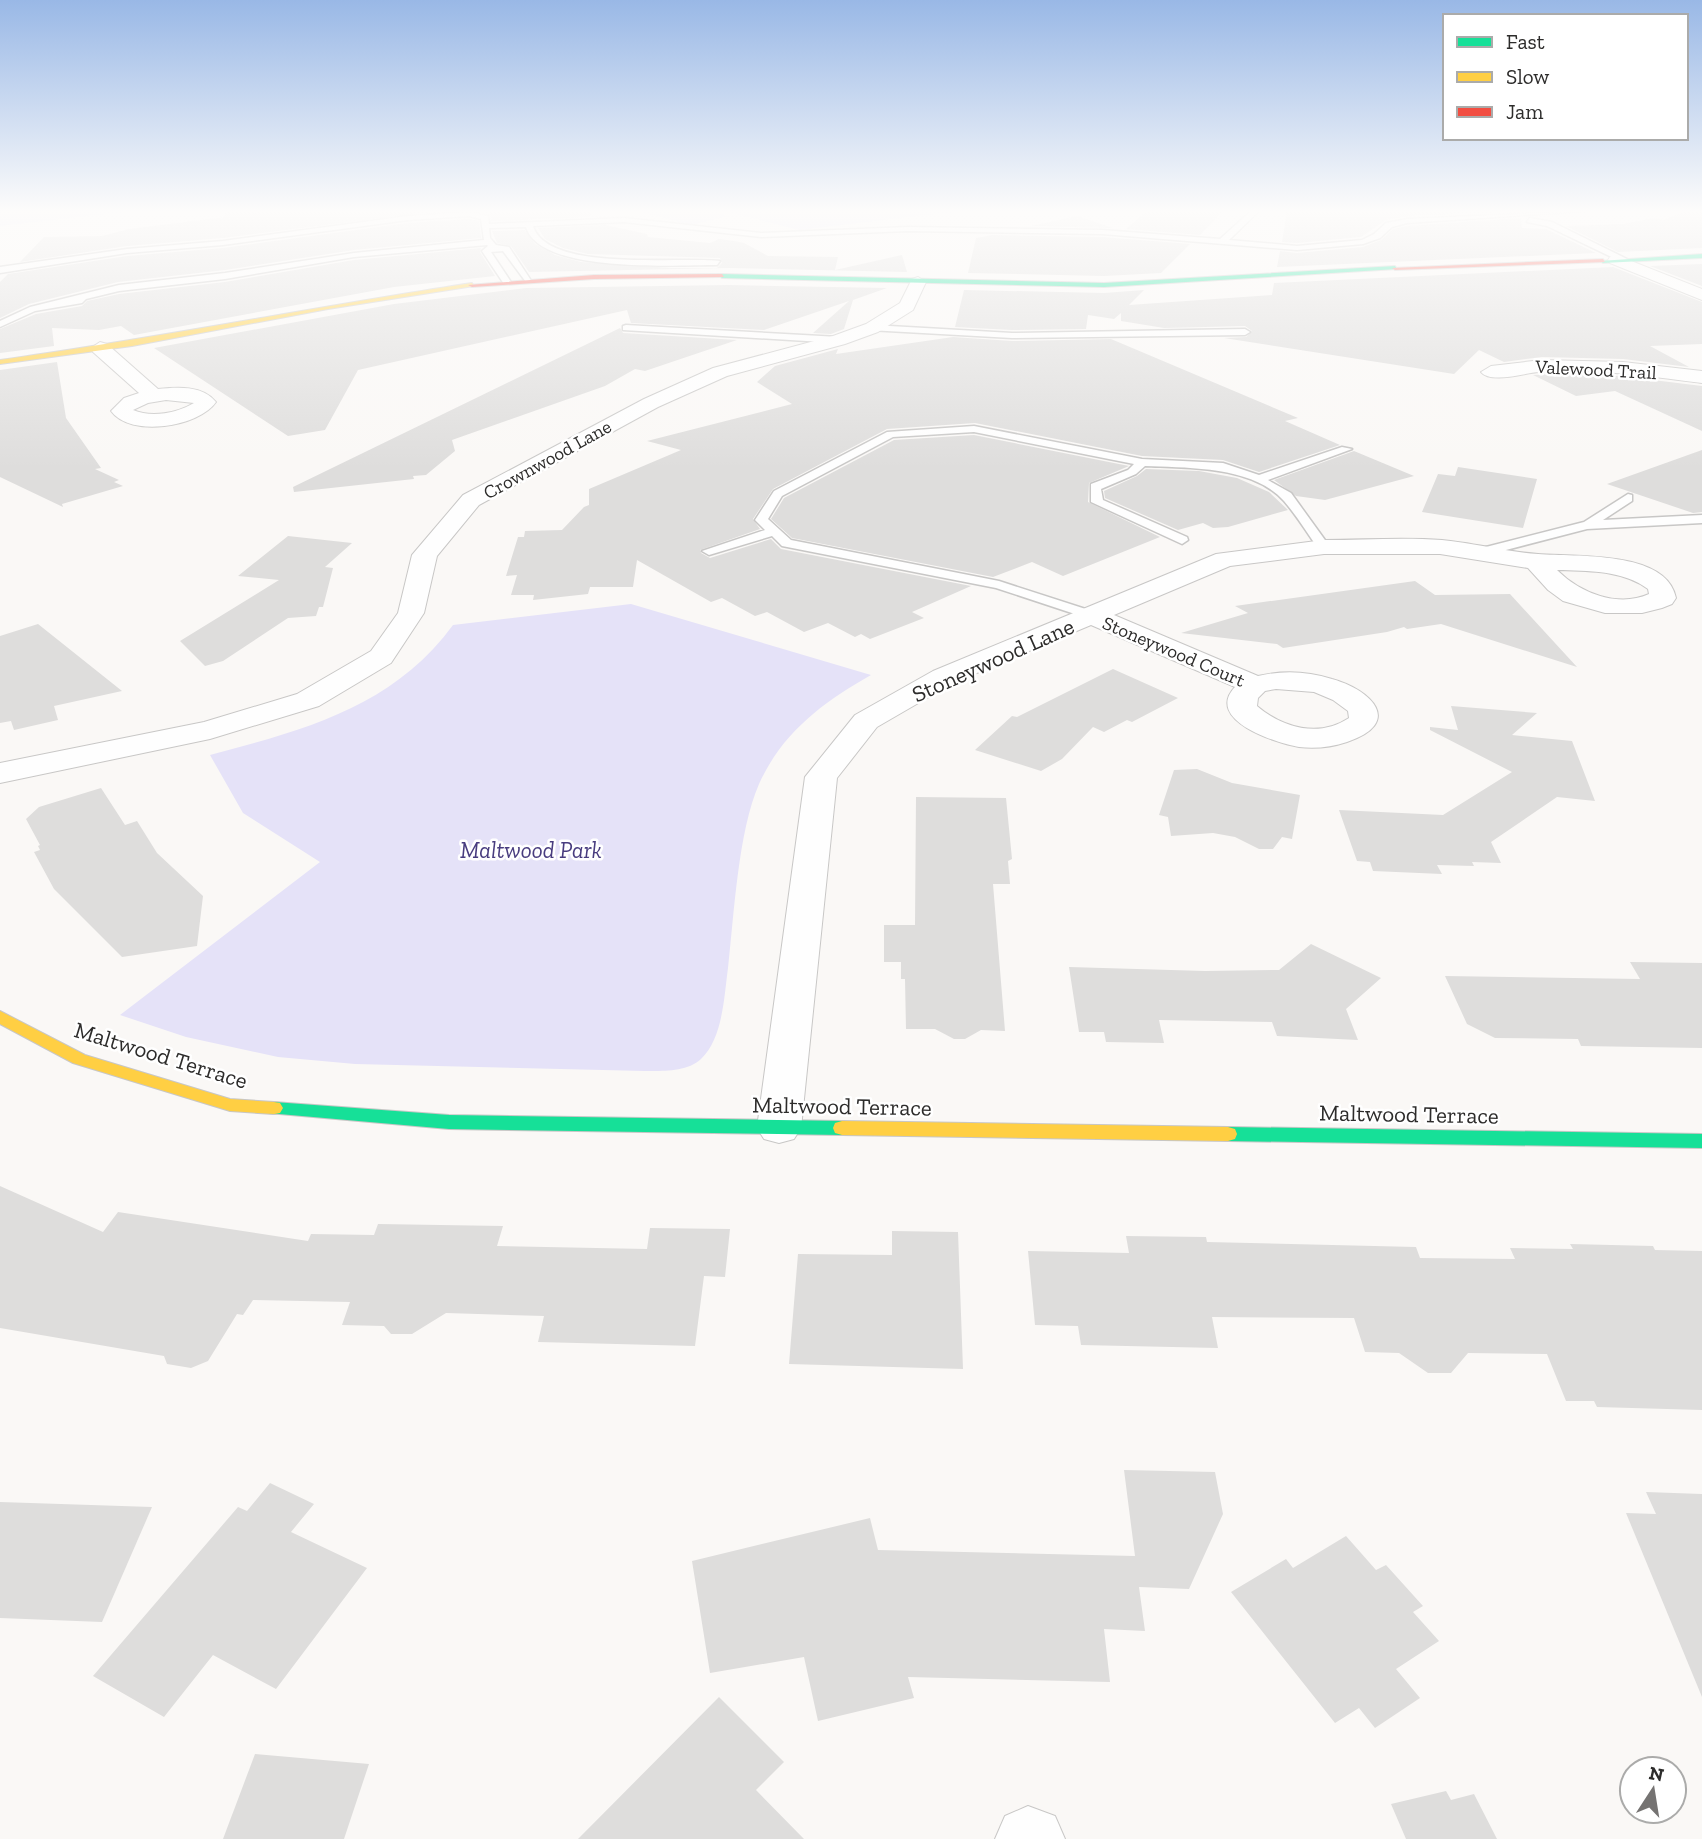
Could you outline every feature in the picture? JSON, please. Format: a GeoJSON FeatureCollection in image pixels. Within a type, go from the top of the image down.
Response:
{"type":"FeatureCollection","features":[{"type":"Feature","properties":{"kind":"street"},"geometry":{"type":"LineString","coordinates":[[0,362],[100,348],[387,297]]}},
{"type":"Feature","properties":{"kind":"street","name":"Crownwood Lane"},"geometry":{"type":"LineString","coordinates":[[0,773],[210,730],[308,700],[381,657],[411,613],[425,555],[471,500],[619,420],[720,372],[839,340],[872,328],[908,306],[912,297]]}},
{"type":"Feature","properties":{"kind":"street"},"geometry":{"type":"LineString","coordinates":[[100,348],[154,396]]}},
{"type":"Feature","properties":{"kind":"street","name":"Valewood Trail"},"geometry":{"type":"LineString","coordinates":[[1491,372],[1522,365],[1561,365],[1702,377]]}},
{"type":"Feature","properties":{"kind":"street","name":"Stoneywood Lane"},"geometry":{"type":"LineString","coordinates":[[779,1128],[821,777],[866,721],[943,677],[1225,559],[1324,547],[1440,547],[1535,562]]}},
{"type":"Feature","properties":{"kind":"street","name":"Stoneywood Court"},"geometry":{"type":"LineString","coordinates":[[1093,616],[1255,685]]}},
{"type":"Feature","properties":{"kind":"street","name":"Maltwood Terrace"},"geometry":{"type":"LineString","coordinates":[[0,1017],[79,1059],[230,1105],[449,1122],[1702,1140]]}},
{"type":"Feature","properties":{"kind":"lane"},"geometry":{"type":"LineString","coordinates":[[0,324],[33,309],[71,300],[110,297]]}},
{"type":"Feature","properties":{"kind":"lane"},"geometry":{"type":"LineString","coordinates":[[626,328],[839,340]]}},
{"type":"Feature","properties":{"kind":"lane"},"geometry":{"type":"LineString","coordinates":[[872,328],[1104,337],[1245,331]]}},
{"type":"Feature","properties":{"kind":"lane"},"geometry":{"type":"LineString","coordinates":[[1093,616],[999,586],[787,543],[761,520],[778,494],[891,434],[974,429],[1142,462],[1223,466],[1259,479],[1287,496],[1324,547]]}},
{"type":"Feature","properties":{"kind":"lane"},"geometry":{"type":"LineString","coordinates":[[1259,479],[1346,449]]}},
{"type":"Feature","properties":{"kind":"lane"},"geometry":{"type":"LineString","coordinates":[[1142,462],[1132,472],[1095,487],[1097,502],[1182,540]]}},
{"type":"Feature","properties":{"kind":"lane"},"geometry":{"type":"LineString","coordinates":[[1587,525],[1628,498]]}},
{"type":"Feature","properties":{"kind":"lane"},"geometry":{"type":"LineString","coordinates":[[1483,552],[1587,525],[1702,519]]}},
{"type":"Feature","properties":{"kind":"lane"},"geometry":{"type":"LineString","coordinates":[[709,551],[772,532]]}},
{"type":"Feature","properties":{"kind":"green space","name":"Maltwood Park"},"geometry":{"type":"Polygon","coordinates":[[[631,604],[871,675],[836,696],[806,720],[779,749],[759,784],[742,849],[721,1016],[714,1040],[701,1059],[682,1069],[659,1071],[355,1064],[278,1057],[186,1037],[120,1015],[320,862],[243,813],[210,755],[312,725],[375,696],[429,653],[453,625],[631,604]]]}},
{"type":"Feature","properties":{"kind":"building"},"geometry":{"type":"Polygon","coordinates":[[[0,297],[58,297],[29,304],[0,318],[0,297]]]}},
{"type":"Feature","properties":{"kind":"building"},"geometry":{"type":"Polygon","coordinates":[[[106,297],[341,297],[134,335],[121,326],[99,330],[52,328],[54,346],[0,353],[0,329],[36,314],[82,306],[87,301],[106,297]]]}},
{"type":"Feature","properties":{"kind":"building"},"geometry":{"type":"Polygon","coordinates":[[[453,297],[862,297],[853,300],[844,329],[831,334],[813,333],[849,301],[764,330],[631,323],[627,310],[358,370],[325,430],[288,436],[154,348],[394,304],[453,297]]]}},
{"type":"Feature","properties":{"kind":"building"},"geometry":{"type":"Polygon","coordinates":[[[962,297],[1137,297],[1129,305],[1246,297],[1689,297],[1702,302],[1702,344],[1650,346],[1689,367],[1623,359],[1542,357],[1504,362],[1479,350],[1454,374],[1224,338],[1246,337],[1252,331],[1245,326],[1164,328],[1121,321],[1121,313],[1114,319],[1088,315],[1086,329],[1012,330],[955,327],[962,297]]]}},
{"type":"Feature","properties":{"kind":"building"},"geometry":{"type":"Polygon","coordinates":[[[620,328],[623,333],[737,340],[645,371],[635,369],[605,386],[452,440],[455,451],[426,475],[413,476],[414,479],[294,492],[293,487],[620,328]]]}},
{"type":"Feature","properties":{"kind":"building"},"geometry":{"type":"Polygon","coordinates":[[[953,337],[1012,341],[1111,339],[1298,418],[1285,421],[1340,445],[1259,472],[1223,460],[1142,456],[975,423],[887,429],[773,489],[753,519],[760,529],[700,550],[710,558],[771,539],[781,549],[971,586],[912,612],[924,618],[870,639],[861,634],[855,637],[828,623],[804,632],[767,612],[755,616],[722,598],[711,602],[637,560],[633,587],[590,587],[588,594],[533,600],[534,595],[511,595],[517,575],[506,576],[518,537],[524,537],[525,531],[562,530],[589,505],[589,489],[681,450],[647,441],[792,404],[757,382],[775,366],[838,349],[836,354],[953,337]]]}},
{"type":"Feature","properties":{"kind":"building"},"geometry":{"type":"Polygon","coordinates":[[[57,362],[66,418],[101,468],[95,469],[119,480],[114,482],[123,486],[62,504],[63,507],[0,477],[0,370],[57,362]]]}},
{"type":"Feature","properties":{"kind":"building"},"geometry":{"type":"Polygon","coordinates":[[[1533,375],[1620,376],[1702,386],[1702,431],[1615,391],[1576,396],[1533,375]]]}},
{"type":"Feature","properties":{"kind":"building"},"geometry":{"type":"Polygon","coordinates":[[[974,435],[1129,466],[1089,483],[1088,502],[1160,537],[1063,576],[1032,562],[993,577],[792,538],[771,519],[784,498],[894,440],[974,435]]]}},
{"type":"Feature","properties":{"kind":"building"},"geometry":{"type":"Polygon","coordinates":[[[1702,450],[1702,512],[1693,513],[1607,484],[1702,450]]]}},
{"type":"Feature","properties":{"kind":"building"},"geometry":{"type":"Polygon","coordinates":[[[1354,451],[1414,476],[1325,500],[1296,496],[1274,480],[1354,451]]]}},
{"type":"Feature","properties":{"kind":"building"},"geometry":{"type":"Polygon","coordinates":[[[1458,467],[1537,479],[1523,528],[1422,512],[1438,474],[1455,476],[1458,467]]]}},
{"type":"Feature","properties":{"kind":"building"},"geometry":{"type":"Polygon","coordinates":[[[1146,469],[1199,471],[1237,478],[1269,492],[1288,510],[1228,527],[1213,528],[1203,523],[1178,530],[1105,498],[1104,491],[1146,469]]]}},
{"type":"Feature","properties":{"kind":"building"},"geometry":{"type":"Polygon","coordinates":[[[288,536],[352,543],[325,567],[333,568],[323,607],[319,607],[316,616],[288,618],[223,661],[205,666],[180,641],[279,580],[238,576],[288,536]]]}},
{"type":"Feature","properties":{"kind":"building"},"geometry":{"type":"Polygon","coordinates":[[[1415,581],[1435,595],[1510,594],[1577,667],[1441,624],[1407,629],[1404,627],[1283,648],[1277,644],[1181,633],[1248,613],[1235,606],[1415,581]]]}},
{"type":"Feature","properties":{"kind":"building"},"geometry":{"type":"Polygon","coordinates":[[[38,624],[122,691],[54,706],[58,720],[14,730],[11,721],[0,723],[0,636],[38,624]]]}},
{"type":"Feature","properties":{"kind":"building"},"geometry":{"type":"Polygon","coordinates":[[[1113,669],[1178,698],[1132,722],[1127,720],[1104,732],[1093,727],[1062,759],[1041,771],[975,750],[1012,716],[1017,717],[1113,669]]]}},
{"type":"Feature","properties":{"kind":"building"},"geometry":{"type":"Polygon","coordinates":[[[1451,706],[1537,713],[1512,735],[1572,741],[1595,801],[1557,797],[1491,842],[1501,863],[1472,862],[1474,866],[1437,865],[1442,874],[1373,871],[1370,862],[1357,861],[1339,810],[1443,815],[1512,772],[1430,730],[1430,727],[1458,730],[1451,706]]]}},
{"type":"Feature","properties":{"kind":"building"},"geometry":{"type":"Polygon","coordinates":[[[1197,769],[1232,783],[1300,795],[1292,839],[1282,837],[1273,849],[1259,849],[1235,837],[1213,833],[1171,836],[1168,817],[1159,815],[1174,770],[1197,769]]]}},
{"type":"Feature","properties":{"kind":"building"},"geometry":{"type":"Polygon","coordinates":[[[101,788],[125,825],[137,821],[157,853],[203,896],[197,946],[122,957],[54,889],[34,852],[40,850],[40,845],[26,819],[39,807],[101,788]]]}},
{"type":"Feature","properties":{"kind":"building"},"geometry":{"type":"Polygon","coordinates":[[[916,797],[1006,798],[1012,859],[1008,861],[1010,884],[993,884],[1005,1031],[981,1030],[965,1039],[954,1039],[935,1029],[906,1029],[905,979],[901,979],[901,962],[884,962],[884,925],[915,925],[916,797]]]}},
{"type":"Feature","properties":{"kind":"building"},"geometry":{"type":"Polygon","coordinates":[[[1311,944],[1381,978],[1346,1009],[1358,1040],[1277,1036],[1272,1022],[1159,1020],[1164,1043],[1106,1042],[1104,1032],[1079,1032],[1069,967],[1279,970],[1311,944]]]}},
{"type":"Feature","properties":{"kind":"building"},"geometry":{"type":"Polygon","coordinates":[[[1630,962],[1702,963],[1702,1048],[1581,1046],[1578,1039],[1495,1038],[1467,1024],[1445,976],[1640,979],[1630,962]]]}},
{"type":"Feature","properties":{"kind":"building"},"geometry":{"type":"Polygon","coordinates":[[[0,1186],[103,1232],[118,1212],[308,1241],[311,1234],[374,1235],[378,1224],[503,1226],[497,1246],[647,1249],[650,1228],[730,1229],[725,1277],[704,1276],[695,1346],[538,1342],[544,1316],[446,1313],[412,1334],[391,1334],[384,1326],[342,1325],[350,1302],[253,1300],[243,1315],[237,1314],[208,1361],[191,1368],[167,1364],[164,1356],[0,1328],[0,1186]]]}},
{"type":"Feature","properties":{"kind":"building"},"geometry":{"type":"Polygon","coordinates":[[[892,1231],[958,1232],[963,1369],[789,1364],[798,1254],[892,1255],[892,1231]]]}},
{"type":"Feature","properties":{"kind":"building"},"geometry":{"type":"Polygon","coordinates":[[[1126,1236],[1206,1237],[1207,1242],[1416,1247],[1420,1258],[1515,1259],[1510,1248],[1573,1249],[1570,1244],[1653,1246],[1655,1250],[1702,1251],[1702,1410],[1597,1407],[1594,1401],[1566,1401],[1547,1354],[1468,1353],[1451,1373],[1428,1373],[1399,1353],[1365,1352],[1354,1318],[1212,1317],[1218,1348],[1081,1345],[1078,1326],[1035,1325],[1028,1251],[1129,1253],[1126,1236]]]}},
{"type":"Feature","properties":{"kind":"building"},"geometry":{"type":"Polygon","coordinates":[[[1124,1470],[1215,1472],[1223,1514],[1189,1589],[1139,1587],[1145,1631],[1104,1629],[1110,1682],[908,1677],[914,1698],[818,1721],[804,1657],[710,1673],[692,1561],[870,1518],[878,1550],[1135,1556],[1124,1470]]]}},
{"type":"Feature","properties":{"kind":"building"},"geometry":{"type":"Polygon","coordinates":[[[270,1483],[314,1504],[291,1532],[367,1568],[276,1689],[213,1655],[164,1717],[93,1676],[238,1507],[247,1511],[270,1483]]]}},
{"type":"Feature","properties":{"kind":"building"},"geometry":{"type":"Polygon","coordinates":[[[1646,1492],[1702,1494],[1702,1697],[1626,1513],[1656,1514],[1646,1492]]]}},
{"type":"Feature","properties":{"kind":"building"},"geometry":{"type":"Polygon","coordinates":[[[0,1502],[152,1507],[102,1622],[0,1618],[0,1502]]]}},
{"type":"Feature","properties":{"kind":"building"},"geometry":{"type":"Polygon","coordinates":[[[1346,1536],[1376,1570],[1386,1565],[1423,1606],[1413,1612],[1439,1641],[1396,1669],[1420,1698],[1375,1728],[1359,1708],[1335,1723],[1231,1592],[1286,1559],[1293,1568],[1346,1536]]]}},
{"type":"Feature","properties":{"kind":"building"},"geometry":{"type":"Polygon","coordinates":[[[719,1697],[784,1762],[756,1790],[804,1839],[578,1839],[719,1697]]]}},
{"type":"Feature","properties":{"kind":"building"},"geometry":{"type":"Polygon","coordinates":[[[255,1754],[369,1764],[344,1839],[223,1839],[255,1754]]]}},
{"type":"Feature","properties":{"kind":"building"},"geometry":{"type":"Polygon","coordinates":[[[1446,1791],[1451,1800],[1474,1794],[1497,1839],[1406,1839],[1391,1804],[1446,1791]]]}},
{"type":"Feature","properties":{"kind":"traffic: fast"},"geometry":{"type":"LineString","coordinates":[[274,1108],[449,1122],[842,1128]]}},
{"type":"Feature","properties":{"kind":"traffic: fast"},"geometry":{"type":"LineString","coordinates":[[1228,1134],[1702,1141]]}},
{"type":"Feature","properties":{"kind":"traffic: slow"},"geometry":{"type":"LineString","coordinates":[[0,362],[132,344],[395,297]]}},
{"type":"Feature","properties":{"kind":"traffic: slow"},"geometry":{"type":"LineString","coordinates":[[0,1017],[79,1059],[230,1105],[274,1108]]}},
{"type":"Feature","properties":{"kind":"traffic: slow"},"geometry":{"type":"LineString","coordinates":[[842,1128],[1228,1134]]}}]}
